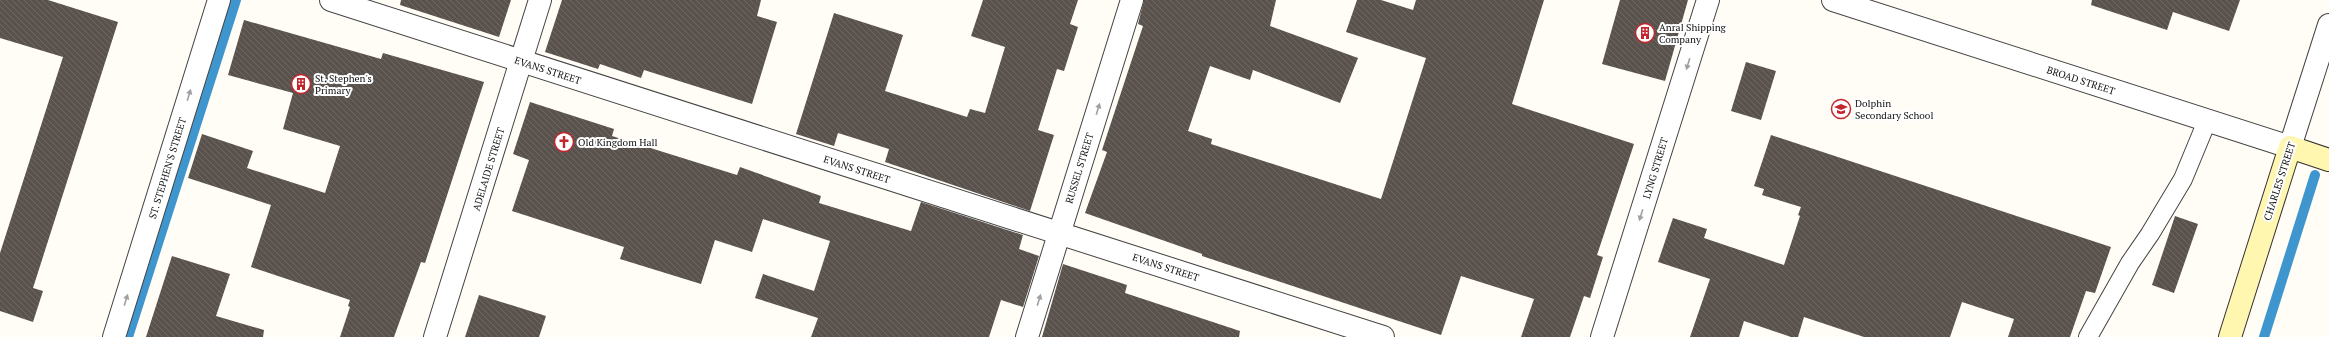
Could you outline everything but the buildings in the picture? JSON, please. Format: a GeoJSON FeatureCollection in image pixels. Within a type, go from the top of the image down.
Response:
{"type":"FeatureCollection","features":[{"type":"Feature","properties":{"kind":"main road","name":"BROAD STREET"},"geometry":{"type":"LineString","coordinates":[[2290,148],[2329,160]]}},
{"type":"Feature","properties":{"kind":"main road","name":"CHARLES STREET"},"geometry":{"type":"LineString","coordinates":[[2230,337],[2290,148]]}},
{"type":"Feature","properties":{"kind":"street","name":"ST. STEPHEN'S STREET"},"geometry":{"type":"LineString","coordinates":[[114,337],[219,0]]}},
{"type":"Feature","properties":{"kind":"street","name":"EVANS STREET"},"geometry":{"type":"LineString","coordinates":[[331,0],[1383,337]]}},
{"type":"Feature","properties":{"kind":"street","name":"ADELAIDE STREET"},"geometry":{"type":"LineString","coordinates":[[435,337],[540,0]]}},
{"type":"Feature","properties":{"kind":"street","name":"RUSSEL STREET"},"geometry":{"type":"LineString","coordinates":[[1027,337],[1132,0]]}},
{"type":"Feature","properties":{"kind":"street","name":"LYNG STREET"},"geometry":{"type":"LineString","coordinates":[[1602,337],[1708,0]]}},
{"type":"Feature","properties":{"kind":"street","name":"BROAD STREET"},"geometry":{"type":"LineString","coordinates":[[1833,0],[2290,148]]}},
{"type":"Feature","properties":{"kind":"street","name":"CHARLES STREET"},"geometry":{"type":"LineString","coordinates":[[2290,148],[2329,25]]}},
{"type":"Feature","properties":{"kind":"lane"},"geometry":{"type":"LineString","coordinates":[[2088,337],[2130,262],[2150,234],[2183,179],[2207,121]]}},
{"type":"Feature","properties":{"kind":"waterway"},"geometry":{"type":"LineString","coordinates":[[128,337],[236,0]]}},
{"type":"Feature","properties":{"kind":"waterway"},"geometry":{"type":"LineString","coordinates":[[2264,337],[2315,175]]}},
{"type":"Feature","properties":{"kind":"place","name":"Anral Shipping Company"},"geometry":{"type":"Point","coordinates":[1645,33]}},
{"type":"Feature","properties":{"kind":"place","name":"St. Stephen's Primary"},"geometry":{"type":"Point","coordinates":[301,84]}},
{"type":"Feature","properties":{"kind":"place","name":"Dolphin Secondary School"},"geometry":{"type":"Point","coordinates":[1841,109]}},
{"type":"Feature","properties":{"kind":"place","name":"Old Kingdom Hall"},"geometry":{"type":"Point","coordinates":[564,142]}}]}
